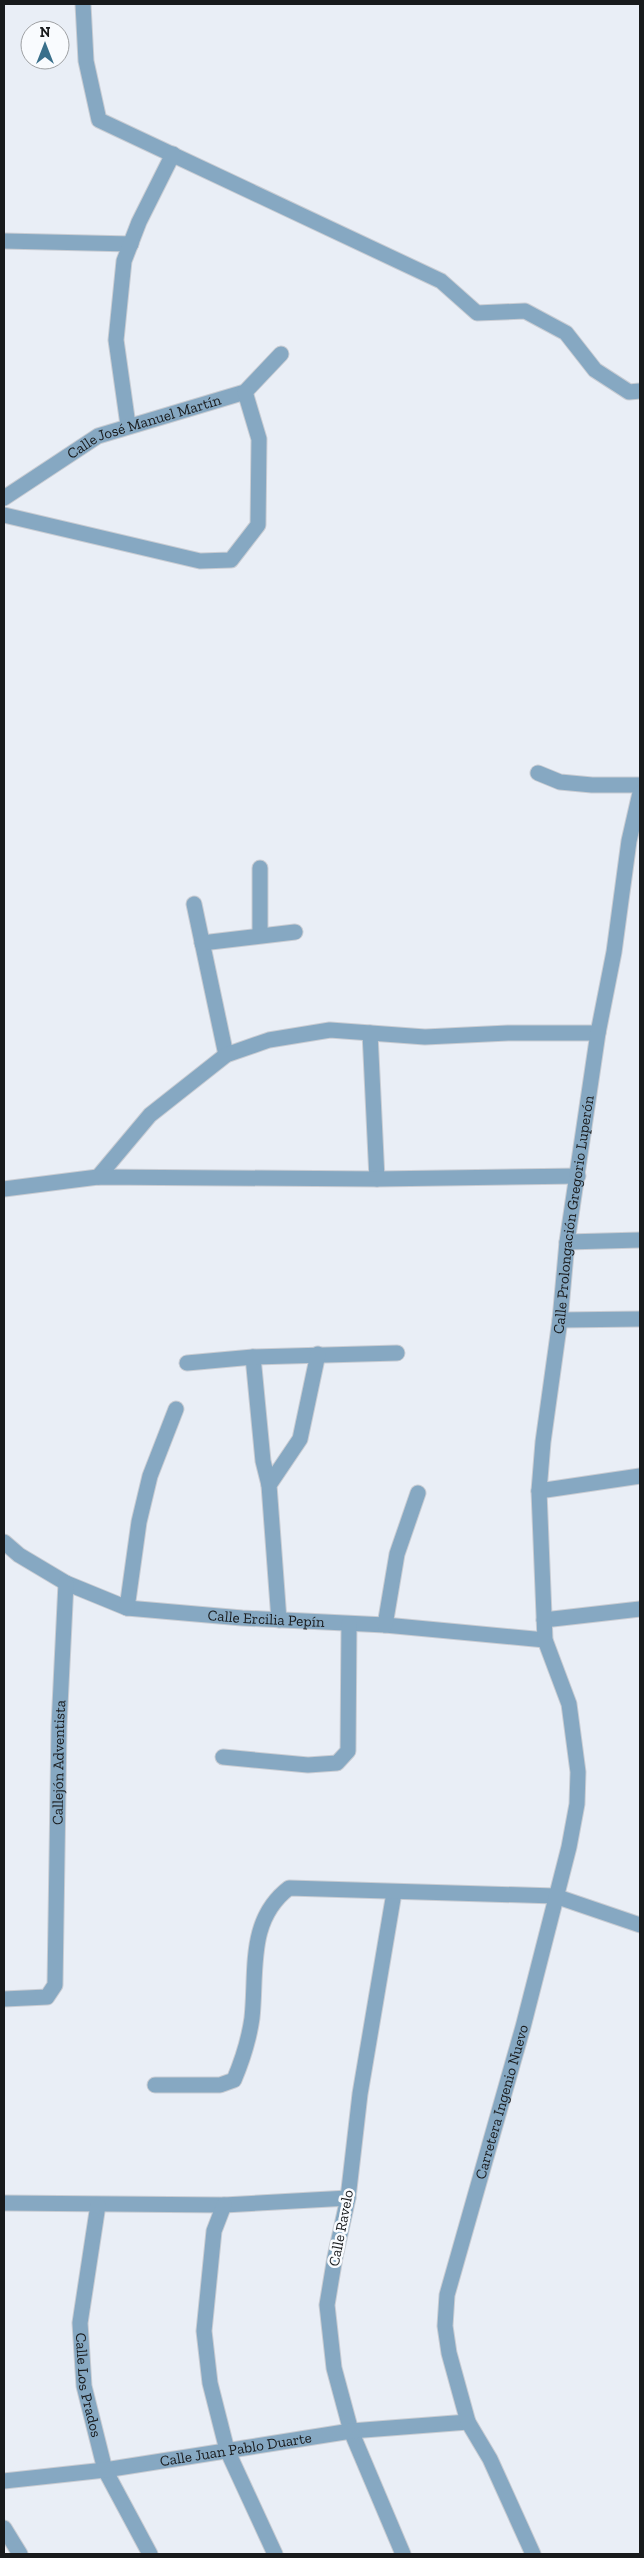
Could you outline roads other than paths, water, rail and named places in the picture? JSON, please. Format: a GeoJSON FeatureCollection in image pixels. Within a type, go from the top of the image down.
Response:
{"type":"FeatureCollection","features":[{"type":"Feature","properties":{"kind":"street"},"geometry":{"type":"LineString","coordinates":[[83,4],[86,61],[99,120],[441,281],[478,313],[525,311],[566,333],[595,370],[629,392],[640,391]]}},
{"type":"Feature","properties":{"kind":"street"},"geometry":{"type":"LineString","coordinates":[[128,425],[116,340],[124,261],[138,222],[173,154]]}},
{"type":"Feature","properties":{"kind":"street"},"geometry":{"type":"LineString","coordinates":[[4,241],[130,244]]}},
{"type":"Feature","properties":{"kind":"street"},"geometry":{"type":"LineString","coordinates":[[4,515],[200,561],[231,560],[258,525],[259,439],[245,392],[281,354]]}},
{"type":"Feature","properties":{"kind":"street","name":"Calle José Manuel Martín"},"geometry":{"type":"LineString","coordinates":[[4,498],[98,436],[128,425],[245,392]]}},
{"type":"Feature","properties":{"kind":"street"},"geometry":{"type":"LineString","coordinates":[[538,773],[560,782],[592,785],[640,785]]}},
{"type":"Feature","properties":{"kind":"street","name":"Calle Prolongación Gregorio Luperón"},"geometry":{"type":"LineString","coordinates":[[545,1640],[540,1491],[543,1442],[560,1320],[567,1242],[598,1033],[614,952],[629,841],[640,793]]}},
{"type":"Feature","properties":{"kind":"street"},"geometry":{"type":"LineString","coordinates":[[260,868],[260,935]]}},
{"type":"Feature","properties":{"kind":"street"},"geometry":{"type":"LineString","coordinates":[[194,904],[226,1055]]}},
{"type":"Feature","properties":{"kind":"street"},"geometry":{"type":"LineString","coordinates":[[202,944],[260,935],[295,932]]}},
{"type":"Feature","properties":{"kind":"street"},"geometry":{"type":"LineString","coordinates":[[98,1177],[150,1115],[226,1055],[269,1040],[330,1030],[425,1037],[508,1033],[598,1033]]}},
{"type":"Feature","properties":{"kind":"street"},"geometry":{"type":"LineString","coordinates":[[370,1033],[377,1179]]}},
{"type":"Feature","properties":{"kind":"street"},"geometry":{"type":"LineString","coordinates":[[4,1189],[98,1177],[377,1179],[578,1176]]}},
{"type":"Feature","properties":{"kind":"street"},"geometry":{"type":"LineString","coordinates":[[567,1242],[640,1240]]}},
{"type":"Feature","properties":{"kind":"street"},"geometry":{"type":"LineString","coordinates":[[560,1320],[640,1319]]}},
{"type":"Feature","properties":{"kind":"street"},"geometry":{"type":"LineString","coordinates":[[188,1364],[253,1357],[397,1353]]}},
{"type":"Feature","properties":{"kind":"street"},"geometry":{"type":"LineString","coordinates":[[269,1485],[300,1439],[318,1354]]}},
{"type":"Feature","properties":{"kind":"street"},"geometry":{"type":"LineString","coordinates":[[253,1357],[263,1461],[269,1485],[278,1620]]}},
{"type":"Feature","properties":{"kind":"street"},"geometry":{"type":"LineString","coordinates":[[127,1608],[139,1522],[150,1476],[176,1409]]}},
{"type":"Feature","properties":{"kind":"street"},"geometry":{"type":"LineString","coordinates":[[540,1491],[640,1476]]}},
{"type":"Feature","properties":{"kind":"street"},"geometry":{"type":"LineString","coordinates":[[385,1625],[397,1554],[418,1493]]}},
{"type":"Feature","properties":{"kind":"street","name":"Calle Ercilia Pepín"},"geometry":{"type":"LineString","coordinates":[[4,1542],[19,1556],[66,1583],[127,1608],[278,1620],[385,1625],[545,1640]]}},
{"type":"Feature","properties":{"kind":"street","name":"Callejón Adventista"},"geometry":{"type":"LineString","coordinates":[[4,2000],[47,1997],[55,1985],[59,1726],[66,1583]]}},
{"type":"Feature","properties":{"kind":"street"},"geometry":{"type":"LineString","coordinates":[[544,1620],[640,1609]]}},
{"type":"Feature","properties":{"kind":"street"},"geometry":{"type":"LineString","coordinates":[[223,1757],[308,1765],[337,1763],[348,1751],[349,1624]]}},
{"type":"Feature","properties":{"kind":"street","name":"Carretera Ingenio Nuevo"},"geometry":{"type":"LineString","coordinates":[[534,2554],[490,2459],[468,2422],[449,2353],[445,2326],[447,2295],[490,2146],[569,1846],[577,1804],[578,1772],[575,1738],[568,1704],[545,1640]]}},
{"type":"Feature","properties":{"kind":"street"},"geometry":{"type":"LineString","coordinates":[[154,2084],[220,2085],[234,2080],[241,2063],[252,2020],[258,1932],[265,1915],[276,1898],[290,1888],[556,1896],[640,1925]]}},
{"type":"Feature","properties":{"kind":"street","name":"Calle Ravelo"},"geometry":{"type":"LineString","coordinates":[[394,1892],[360,2094],[348,2198],[327,2305],[334,2368],[351,2431],[403,2554]]}},
{"type":"Feature","properties":{"kind":"street"},"geometry":{"type":"LineString","coordinates":[[4,2202],[98,2205],[224,2205],[348,2198]]}},
{"type":"Feature","properties":{"kind":"street","name":"Calle Los Prados"},"geometry":{"type":"LineString","coordinates":[[98,2205],[80,2323],[84,2386],[105,2470],[150,2554]]}},
{"type":"Feature","properties":{"kind":"street"},"geometry":{"type":"LineString","coordinates":[[224,2205],[214,2231],[204,2331],[210,2383],[227,2450],[276,2554]]}},
{"type":"Feature","properties":{"kind":"street","name":"Calle Juan Pablo Duarte"},"geometry":{"type":"LineString","coordinates":[[4,2482],[105,2470],[351,2431],[468,2422]]}},
{"type":"Feature","properties":{"kind":"street"},"geometry":{"type":"LineString","coordinates":[[4,2528],[20,2554]]}}]}
